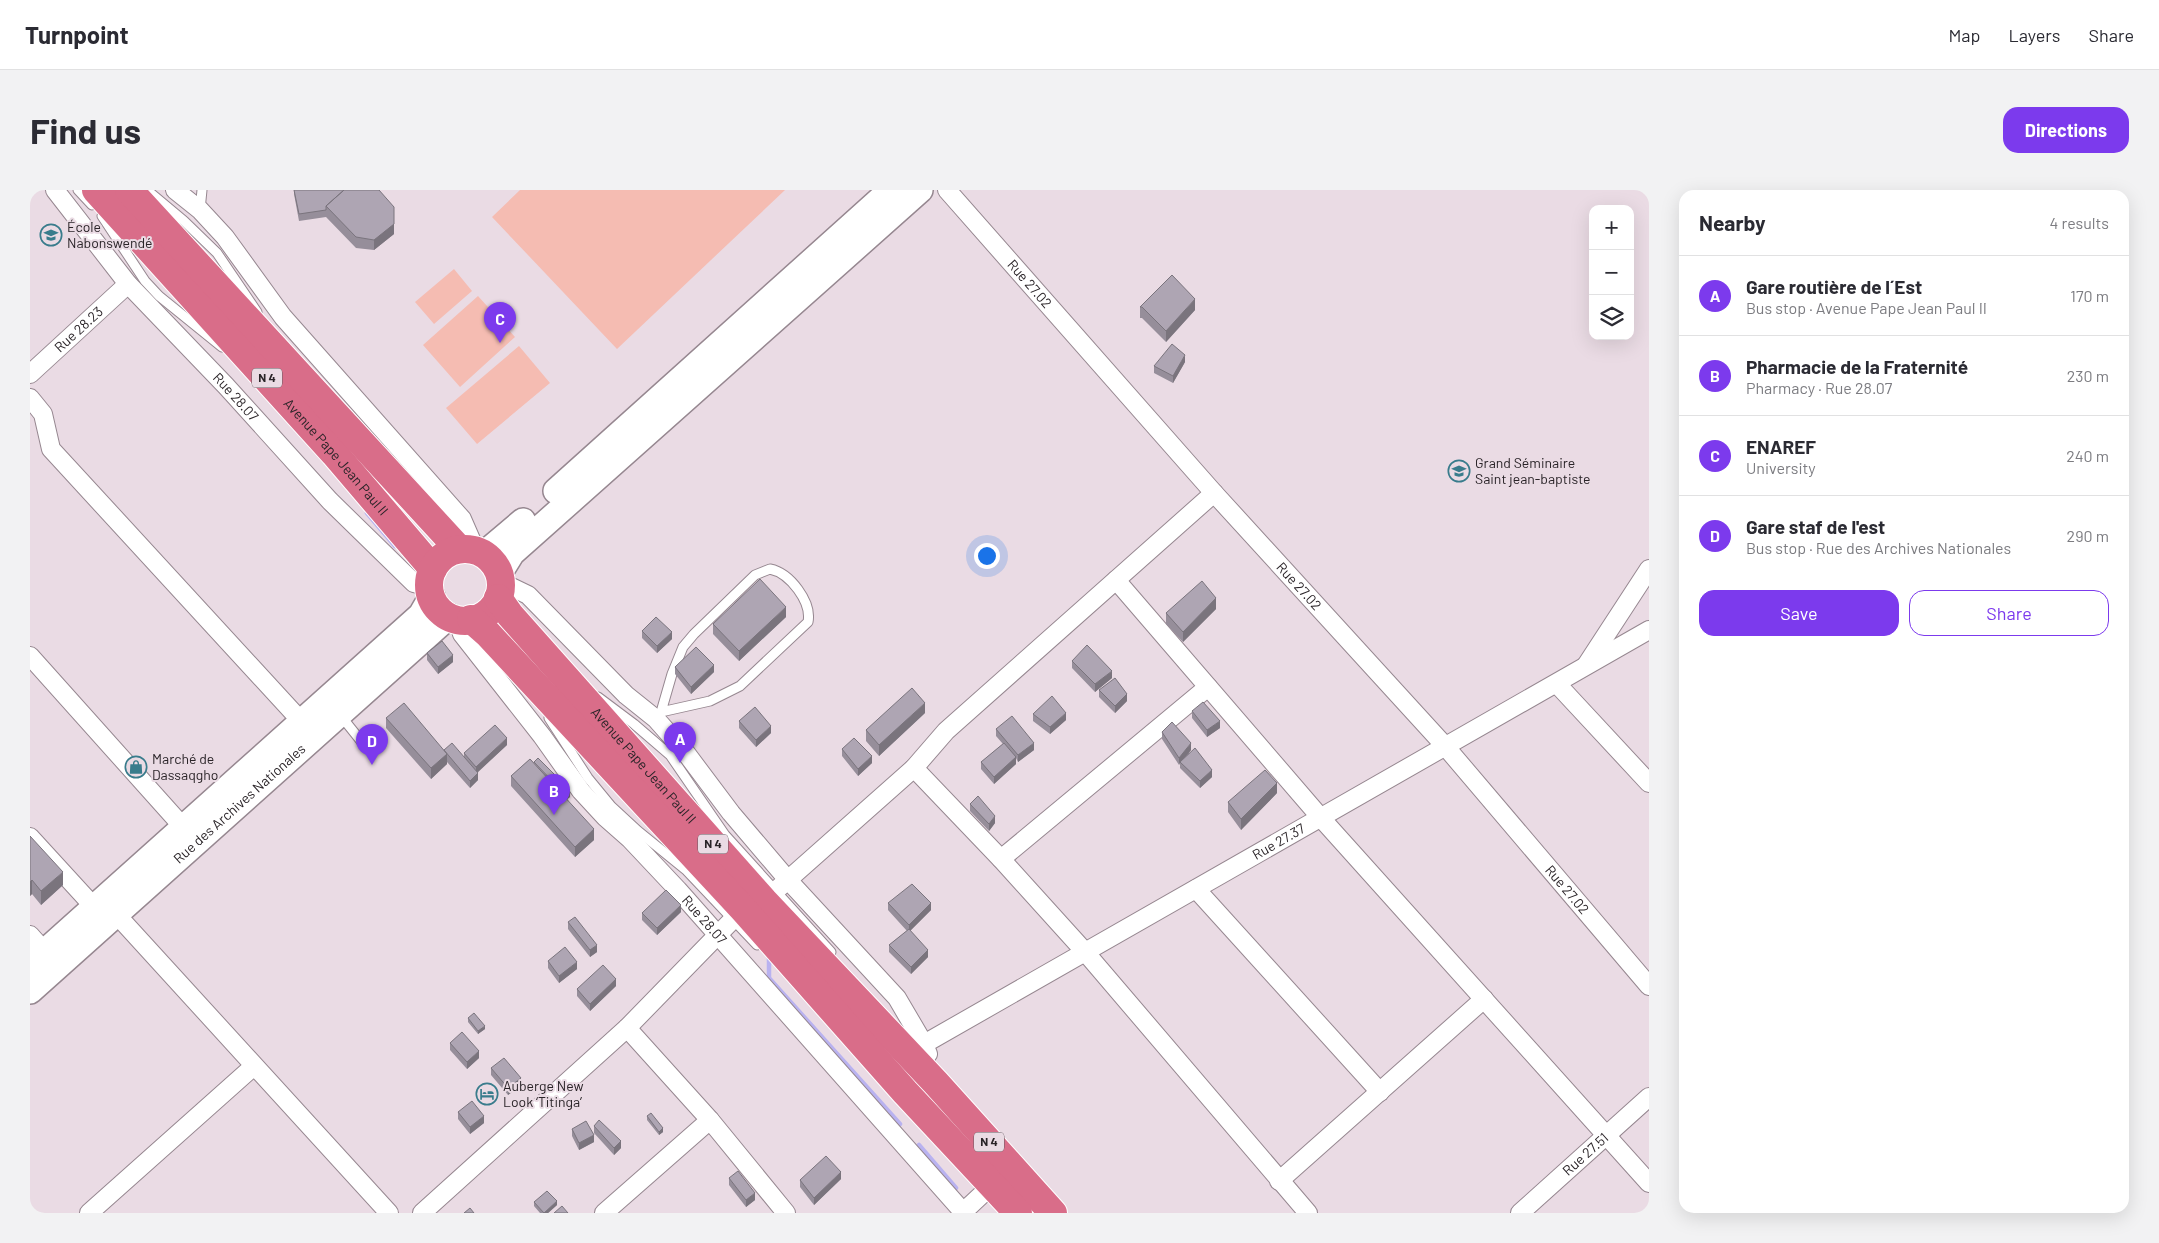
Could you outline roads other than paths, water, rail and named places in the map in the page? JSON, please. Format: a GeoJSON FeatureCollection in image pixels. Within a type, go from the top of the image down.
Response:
{"type":"FeatureCollection","features":[{"type":"Feature","properties":{"kind":"highway","name":"Avenue Pape Jean Paul II"},"geometry":{"type":"LineString","coordinates":[[96,190],[334,453],[428,581],[440,610],[488,634],[912,1044],[936,1083],[1050,1209]]}},
{"type":"Feature","properties":{"kind":"highway","name":"Avenue Pape Jean Paul II"},"geometry":{"type":"LineString","coordinates":[[128,190],[490,573],[510,615],[761,900],[905,1092]]}},
{"type":"Feature","properties":{"kind":"highway"},"geometry":{"type":"LineString","coordinates":[[428,581],[444,556],[490,573],[490,611],[483,616],[461,619]]}},
{"type":"Feature","properties":{"kind":"highway","name":"N 4"},"geometry":{"type":"LineString","coordinates":[[905,1092],[1018,1213]]}},
{"type":"Feature","properties":{"kind":"street","name":"Rue 28.07"},"geometry":{"type":"LineString","coordinates":[[55,190],[128,284],[226,386],[330,501],[414,583],[428,581]]}},
{"type":"Feature","properties":{"kind":"street"},"geometry":{"type":"LineString","coordinates":[[175,190],[200,210],[225,237],[283,317],[462,518],[490,573],[528,595],[626,695],[658,716],[731,813],[761,900]]}},
{"type":"Feature","properties":{"kind":"street"},"geometry":{"type":"LineString","coordinates":[[490,573],[891,190]]}},
{"type":"Feature","properties":{"kind":"street"},"geometry":{"type":"LineString","coordinates":[[490,573],[920,190]]}},
{"type":"Feature","properties":{"kind":"street","name":"Rue 27.02"},"geometry":{"type":"LineString","coordinates":[[947,190],[1214,493],[1445,746],[1649,986]]}},
{"type":"Feature","properties":{"kind":"street","name":"Rue 28.23"},"geometry":{"type":"LineString","coordinates":[[30,374],[128,284]]}},
{"type":"Feature","properties":{"kind":"street"},"geometry":{"type":"LineString","coordinates":[[30,398],[43,414],[51,449],[302,722]]}},
{"type":"Feature","properties":{"kind":"street"},"geometry":{"type":"LineString","coordinates":[[422,1213],[627,1028],[716,934],[761,900],[914,768],[946,731],[1214,493]]}},
{"type":"Feature","properties":{"kind":"street"},"geometry":{"type":"LineString","coordinates":[[1584,668],[1649,569]]}},
{"type":"Feature","properties":{"kind":"street"},"geometry":{"type":"LineString","coordinates":[[1116,580],[1321,818],[1649,1183]]}},
{"type":"Feature","properties":{"kind":"street","name":"Rue des Archives Nationales"},"geometry":{"type":"LineString","coordinates":[[30,991],[184,828],[421,615],[428,581]]}},
{"type":"Feature","properties":{"kind":"street","name":"Rue 28.07"},"geometry":{"type":"LineString","coordinates":[[461,619],[462,634],[542,736],[581,791],[678,890],[963,1213]]}},
{"type":"Feature","properties":{"kind":"street","name":"Rue des Archives Nationales"},"geometry":{"type":"LineString","coordinates":[[35,951],[105,911],[339,714],[461,619]]}},
{"type":"Feature","properties":{"kind":"street","name":"Rue 27.37"},"geometry":{"type":"LineString","coordinates":[[912,1044],[1086,953],[1649,630]]}},
{"type":"Feature","properties":{"kind":"street"},"geometry":{"type":"LineString","coordinates":[[30,656],[184,828]]}},
{"type":"Feature","properties":{"kind":"street"},"geometry":{"type":"LineString","coordinates":[[1557,684],[1649,783]]}},
{"type":"Feature","properties":{"kind":"street"},"geometry":{"type":"LineString","coordinates":[[1001,858],[1208,687]]}},
{"type":"Feature","properties":{"kind":"street"},"geometry":{"type":"LineString","coordinates":[[914,768],[1001,858],[1086,953],[1308,1213]]}},
{"type":"Feature","properties":{"kind":"street"},"geometry":{"type":"LineString","coordinates":[[30,837],[105,911],[254,1066],[389,1213]]}},
{"type":"Feature","properties":{"kind":"street"},"geometry":{"type":"LineString","coordinates":[[1196,889],[1380,1092]]}},
{"type":"Feature","properties":{"kind":"street"},"geometry":{"type":"LineString","coordinates":[[1279,1181],[1484,999]]}},
{"type":"Feature","properties":{"kind":"street"},"geometry":{"type":"LineString","coordinates":[[627,1028],[710,1120],[786,1213]]}},
{"type":"Feature","properties":{"kind":"street"},"geometry":{"type":"LineString","coordinates":[[89,1213],[254,1066]]}},
{"type":"Feature","properties":{"kind":"street","name":"Rue 27.51"},"geometry":{"type":"LineString","coordinates":[[1520,1213],[1649,1096]]}},
{"type":"Feature","properties":{"kind":"street"},"geometry":{"type":"LineString","coordinates":[[604,1213],[710,1120]]}},
{"type":"Feature","properties":{"kind":"street"},"geometry":{"type":"LineString","coordinates":[[963,1213],[992,1185]]}},
{"type":"Feature","properties":{"kind":"lane"},"geometry":{"type":"LineString","coordinates":[[78,190],[107,222],[145,281],[159,296],[229,355]]}},
{"type":"Feature","properties":{"kind":"lane"},"geometry":{"type":"LineString","coordinates":[[147,190],[211,247],[264,320]]}},
{"type":"Feature","properties":{"kind":"lane"},"geometry":{"type":"LineString","coordinates":[[200,210],[202,190]]}},
{"type":"Feature","properties":{"kind":"lane"},"geometry":{"type":"LineString","coordinates":[[289,349],[490,573]]}},
{"type":"Feature","properties":{"kind":"lane"},"geometry":{"type":"LineString","coordinates":[[770,569],[782,574],[804,597],[809,614],[808,622],[740,686],[710,702],[658,716],[676,662],[683,647],[694,634],[755,575],[770,569]]}},
{"type":"Feature","properties":{"kind":"lane"},"geometry":{"type":"LineString","coordinates":[[461,619],[533,697]]}},
{"type":"Feature","properties":{"kind":"lane"},"geometry":{"type":"LineString","coordinates":[[592,690],[670,755],[725,835],[761,900],[767,955]]}},
{"type":"Feature","properties":{"kind":"lane"},"geometry":{"type":"LineString","coordinates":[[544,711],[588,778],[611,806],[638,831],[686,870],[761,900],[839,961]]}},
{"type":"Feature","properties":{"kind":"lane"},"geometry":{"type":"LineString","coordinates":[[339,714],[362,742]]}},
{"type":"Feature","properties":{"kind":"lane"},"geometry":{"type":"LineString","coordinates":[[829,1020],[905,1092]]}},
{"type":"Feature","properties":{"kind":"waterway"},"geometry":{"type":"LineString","coordinates":[[367,513],[395,546]]}},
{"type":"Feature","properties":{"kind":"waterway"},"geometry":{"type":"LineString","coordinates":[[769,955],[769,978],[900,1124]]}},
{"type":"Feature","properties":{"kind":"waterway"},"geometry":{"type":"LineString","coordinates":[[919,1145],[956,1188]]}},
{"type":"Feature","properties":{"kind":"place","name":"École Nabonswendé"},"geometry":{"type":"Point","coordinates":[51,235]}},
{"type":"Feature","properties":{"kind":"place","name":"ENAREF"},"geometry":{"type":"Point","coordinates":[500,343]}},
{"type":"Feature","properties":{"kind":"place","name":"Grand Séminaire Saint jean-baptiste"},"geometry":{"type":"Point","coordinates":[1459,471]}},
{"type":"Feature","properties":{"kind":"place","name":"Gare routière de l´Est"},"geometry":{"type":"Point","coordinates":[680,763]}},
{"type":"Feature","properties":{"kind":"place","name":"Gare staf de l'est"},"geometry":{"type":"Point","coordinates":[372,765]}},
{"type":"Feature","properties":{"kind":"place","name":"Marché de Dassaqgho"},"geometry":{"type":"Point","coordinates":[136,767]}},
{"type":"Feature","properties":{"kind":"place","name":"Pharmacie de la Fraternité"},"geometry":{"type":"Point","coordinates":[554,815]}},
{"type":"Feature","properties":{"kind":"place","name":"Auberge New Look ‘Titinga’"},"geometry":{"type":"Point","coordinates":[487,1094]}}]}
